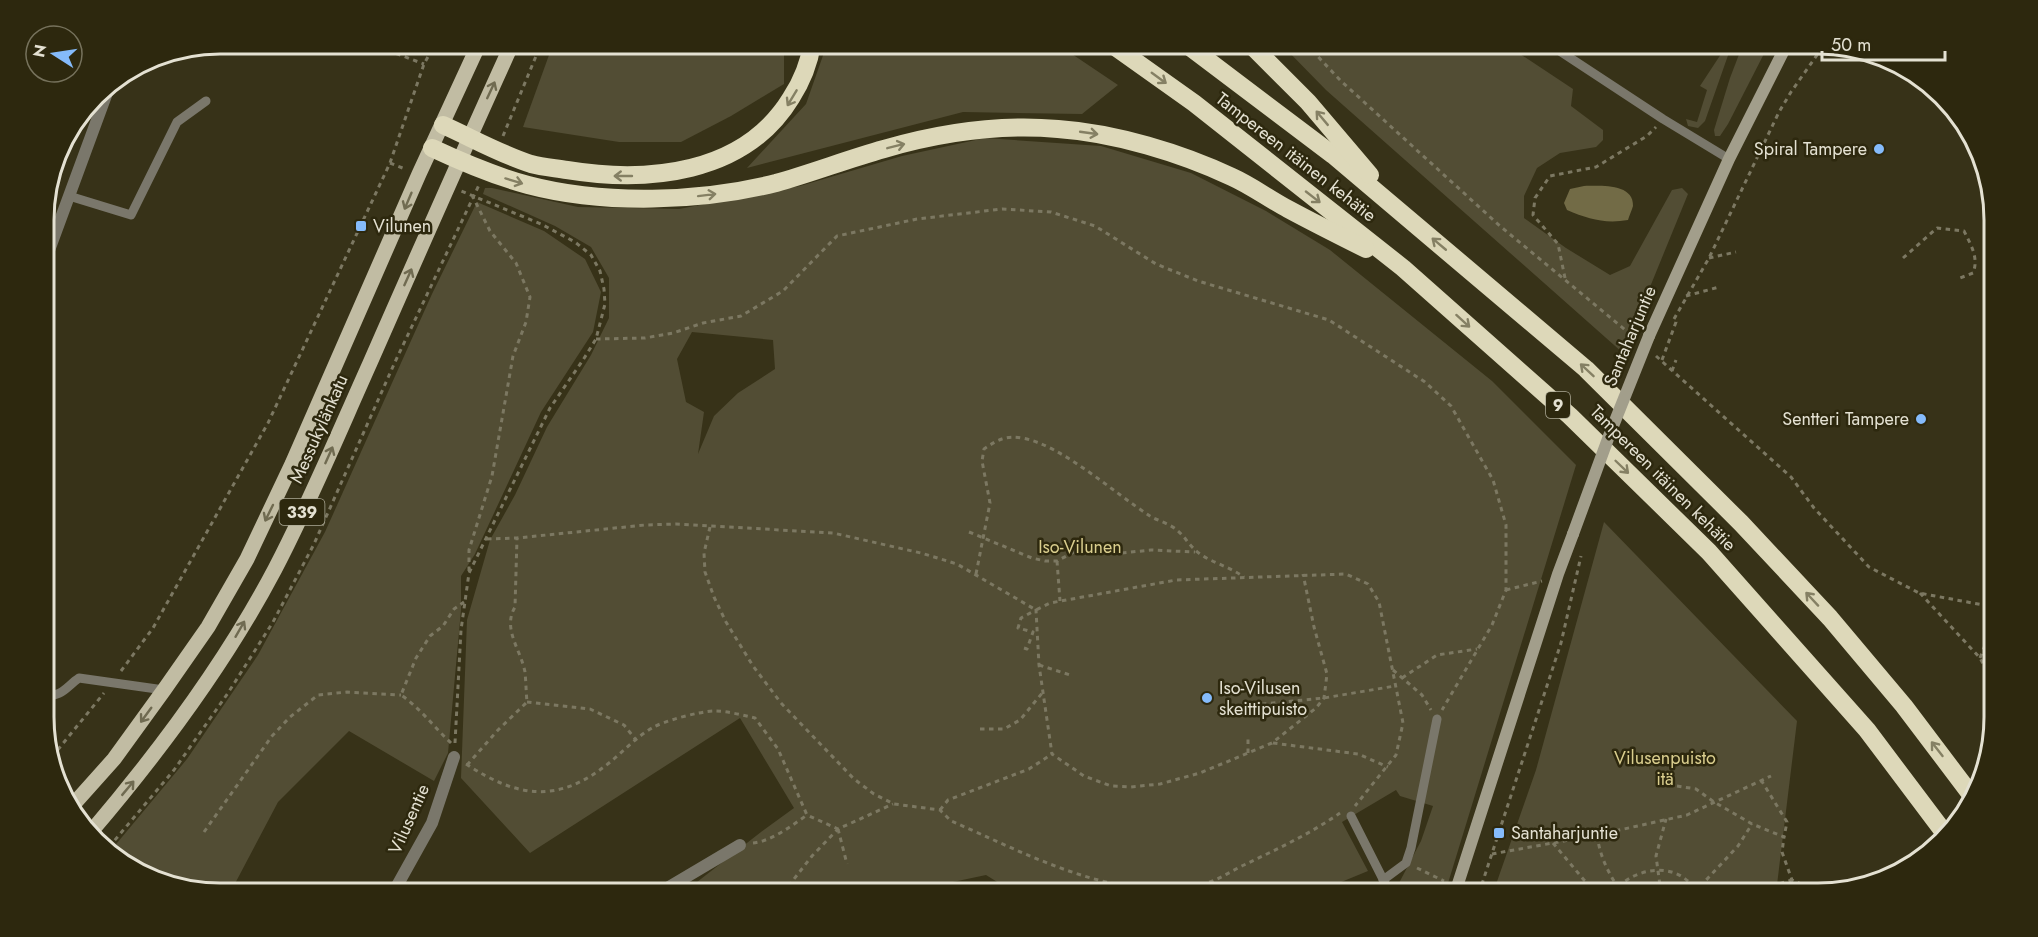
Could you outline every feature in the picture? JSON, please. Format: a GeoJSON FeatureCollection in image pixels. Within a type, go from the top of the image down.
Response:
{"type":"FeatureCollection","features":[{"type":"Feature","properties":{"kind":"highway"},"geometry":{"type":"LineString","coordinates":[[443,125],[532,164],[599,175],[643,175],[697,166],[724,157],[746,145],[766,130],[784,110],[798,88],[810,54]]}},
{"type":"Feature","properties":{"kind":"highway","name":"Tampereen itäinen kehätie"},"geometry":{"type":"LineString","coordinates":[[1125,54],[1194,103],[1403,268],[1569,416],[1709,552],[1867,730],[1941,829]]}},
{"type":"Feature","properties":{"kind":"highway","name":"Tampereen itäinen kehätie"},"geometry":{"type":"LineString","coordinates":[[1199,54],[1333,155],[1586,369],[1741,523],[1830,618],[1904,706],[1967,789]]}},
{"type":"Feature","properties":{"kind":"highway"},"geometry":{"type":"LineString","coordinates":[[1260,54],[1308,102],[1400,211]]}},
{"type":"Feature","properties":{"kind":"highway"},"geometry":{"type":"LineString","coordinates":[[432,148],[486,172],[530,186],[617,198],[657,198],[709,194],[759,186],[930,137],[1017,128],[1059,129],[1102,134],[1184,158],[1233,177],[1288,209],[1403,268]]}},
{"type":"Feature","properties":{"kind":"main road","name":"Messukylänkatu"},"geometry":{"type":"LineString","coordinates":[[77,801],[114,759],[164,690],[208,627],[247,559],[297,454],[419,174],[475,54]]}},
{"type":"Feature","properties":{"kind":"main road","name":"Messukylänkatu"},"geometry":{"type":"LineString","coordinates":[[95,826],[140,774],[189,707],[231,645],[274,570],[319,478],[507,54]]}},
{"type":"Feature","properties":{"kind":"main road","name":"Santaharjuntie"},"geometry":{"type":"LineString","coordinates":[[1458,883],[1558,574],[1643,338],[1729,159],[1783,54]]}},
{"type":"Feature","properties":{"kind":"street"},"geometry":{"type":"LineString","coordinates":[[54,237],[104,101]]}},
{"type":"Feature","properties":{"kind":"street","name":"Vilusentie"},"geometry":{"type":"LineString","coordinates":[[399,883],[432,823],[455,752]]}},
{"type":"Feature","properties":{"kind":"street"},"geometry":{"type":"LineString","coordinates":[[676,883],[740,845]]}},
{"type":"Feature","properties":{"kind":"lane"},"geometry":{"type":"LineString","coordinates":[[1564,54],[1729,159]]}},
{"type":"Feature","properties":{"kind":"lane"},"geometry":{"type":"LineString","coordinates":[[69,196],[131,215],[177,122],[206,101]]}},
{"type":"Feature","properties":{"kind":"lane"},"geometry":{"type":"LineString","coordinates":[[54,696],[79,678],[114,681],[164,690]]}},
{"type":"Feature","properties":{"kind":"lane"},"geometry":{"type":"LineString","coordinates":[[1383,880],[1406,863],[1437,719]]}},
{"type":"Feature","properties":{"kind":"lane"},"geometry":{"type":"LineString","coordinates":[[1351,816],[1385,883]]}},
{"type":"Feature","properties":{"kind":"path"},"geometry":{"type":"LineString","coordinates":[[398,54],[424,64]]}},
{"type":"Feature","properties":{"kind":"path"},"geometry":{"type":"LineString","coordinates":[[58,750],[114,681],[153,628],[268,423],[390,163],[430,54]]}},
{"type":"Feature","properties":{"kind":"path"},"geometry":{"type":"LineString","coordinates":[[1315,54],[1341,81],[1500,226],[1565,280],[1643,338]]}},
{"type":"Feature","properties":{"kind":"path"},"geometry":{"type":"LineString","coordinates":[[1661,347],[1686,296],[1709,258],[1779,112],[1818,54]]}},
{"type":"Feature","properties":{"kind":"path"},"geometry":{"type":"LineString","coordinates":[[1565,280],[1558,244],[1533,215],[1535,198],[1550,176],[1596,167],[1647,136],[1663,119]]}},
{"type":"Feature","properties":{"kind":"path"},"geometry":{"type":"LineString","coordinates":[[390,163],[419,174]]}},
{"type":"Feature","properties":{"kind":"path"},"geometry":{"type":"LineString","coordinates":[[448,186],[557,232],[575,242],[591,255],[600,271],[604,289],[603,318],[596,339],[584,360],[549,408],[469,573]]}},
{"type":"Feature","properties":{"kind":"path"},"geometry":{"type":"LineString","coordinates":[[455,752],[461,630],[469,573],[469,550],[492,476],[513,356],[526,322],[530,297],[516,263],[490,231],[473,196]]}},
{"type":"Feature","properties":{"kind":"path"},"geometry":{"type":"LineString","coordinates":[[596,339],[645,338],[741,316],[783,291],[837,236],[917,219],[1002,209],[1051,212],[1076,218],[1095,226],[1156,264],[1198,281],[1329,320],[1425,382],[1451,406],[1493,480],[1506,525],[1506,590],[1492,625],[1437,719],[1422,695],[1393,670]]}},
{"type":"Feature","properties":{"kind":"path"},"geometry":{"type":"LineString","coordinates":[[1903,258],[1937,228],[1964,231],[1974,253],[1976,266],[1973,273],[1960,278]]}},
{"type":"Feature","properties":{"kind":"path"},"geometry":{"type":"LineString","coordinates":[[1709,258],[1736,252]]}},
{"type":"Feature","properties":{"kind":"path"},"geometry":{"type":"LineString","coordinates":[[1686,296],[1719,287]]}},
{"type":"Feature","properties":{"kind":"path"},"geometry":{"type":"LineString","coordinates":[[1662,360],[1676,322],[1675,317]]}},
{"type":"Feature","properties":{"kind":"path"},"geometry":{"type":"LineString","coordinates":[[1653,354],[1791,477],[1814,508],[1869,567],[1919,593],[1984,606]]}},
{"type":"Feature","properties":{"kind":"path"},"geometry":{"type":"LineString","coordinates":[[1672,371],[1676,360]]}},
{"type":"Feature","properties":{"kind":"path"},"geometry":{"type":"LineString","coordinates":[[976,574],[990,503],[982,461],[984,450],[998,439],[1009,436],[1036,441],[1061,455],[1150,516],[1177,529],[1197,552],[1244,577]]}},
{"type":"Feature","properties":{"kind":"path"},"geometry":{"type":"LineString","coordinates":[[487,539],[676,524],[832,533],[921,553],[957,564],[1036,610]]}},
{"type":"Feature","properties":{"kind":"path"},"geometry":{"type":"LineString","coordinates":[[710,527],[704,553],[705,572],[726,622],[753,666],[789,712],[854,778],[874,794],[894,804],[940,810],[951,821],[1048,862],[1113,883]]}},
{"type":"Feature","properties":{"kind":"path"},"geometry":{"type":"LineString","coordinates":[[969,532],[1032,558],[1057,561],[1074,552],[1100,548],[1122,553],[1151,550],[1197,552]]}},
{"type":"Feature","properties":{"kind":"path"},"geometry":{"type":"LineString","coordinates":[[467,765],[526,702],[525,671],[510,625],[510,615],[515,607],[517,538]]}},
{"type":"Feature","properties":{"kind":"path"},"geometry":{"type":"LineString","coordinates":[[1482,883],[1561,643],[1582,554]]}},
{"type":"Feature","properties":{"kind":"path"},"geometry":{"type":"LineString","coordinates":[[1057,561],[1060,601]]}},
{"type":"Feature","properties":{"kind":"path"},"geometry":{"type":"LineString","coordinates":[[1036,610],[1039,665],[1052,754],[1084,776],[1111,786],[1160,784],[1200,773],[1272,743],[1316,708],[1324,698],[1327,674],[1303,574]]}},
{"type":"Feature","properties":{"kind":"path"},"geometry":{"type":"LineString","coordinates":[[1024,648],[1027,649],[1033,632],[1018,628],[1021,618],[1050,603],[1060,601],[1176,580],[1346,574],[1368,584],[1379,602],[1403,723],[1396,755],[1357,802],[1313,831],[1206,883]]}},
{"type":"Feature","properties":{"kind":"path"},"geometry":{"type":"LineString","coordinates":[[1506,590],[1522,584],[1537,583],[1558,574]]}},
{"type":"Feature","properties":{"kind":"path"},"geometry":{"type":"LineString","coordinates":[[1919,593],[1980,658],[1984,665]]}},
{"type":"Feature","properties":{"kind":"path"},"geometry":{"type":"LineString","coordinates":[[401,695],[416,658],[430,636],[443,626],[454,609],[464,602]]}},
{"type":"Feature","properties":{"kind":"path"},"geometry":{"type":"LineString","coordinates":[[1980,658],[1984,648]]}},
{"type":"Feature","properties":{"kind":"path"},"geometry":{"type":"LineString","coordinates":[[1402,678],[1437,655],[1477,649]]}},
{"type":"Feature","properties":{"kind":"path"},"geometry":{"type":"LineString","coordinates":[[1039,665],[1070,675]]}},
{"type":"Feature","properties":{"kind":"path"},"geometry":{"type":"LineString","coordinates":[[1253,705],[1324,698],[1395,686]]}},
{"type":"Feature","properties":{"kind":"path"},"geometry":{"type":"LineString","coordinates":[[980,729],[1004,729],[1020,720],[1043,692]]}},
{"type":"Feature","properties":{"kind":"path"},"geometry":{"type":"LineString","coordinates":[[204,832],[272,736],[290,717],[318,695],[347,693],[401,695],[417,706],[467,765],[504,786],[525,792],[550,792],[576,784],[608,764],[652,727],[665,722],[714,711],[755,718],[778,749],[807,815],[838,829]]}},
{"type":"Feature","properties":{"kind":"path"},"geometry":{"type":"LineString","coordinates":[[526,702],[590,710],[624,725],[636,740]]}},
{"type":"Feature","properties":{"kind":"path"},"geometry":{"type":"LineString","coordinates":[[1248,738],[1248,753]]}},
{"type":"Feature","properties":{"kind":"path"},"geometry":{"type":"LineString","coordinates":[[1272,743],[1358,754],[1388,766]]}},
{"type":"Feature","properties":{"kind":"path"},"geometry":{"type":"LineString","coordinates":[[940,810],[948,800],[1029,769],[1052,754]]}},
{"type":"Feature","properties":{"kind":"path"},"geometry":{"type":"LineString","coordinates":[[1492,854],[1597,835],[1686,815],[1772,776]]}},
{"type":"Feature","properties":{"kind":"path"},"geometry":{"type":"LineString","coordinates":[[1761,780],[1787,822],[1782,852],[1792,880]]}},
{"type":"Feature","properties":{"kind":"path"},"geometry":{"type":"LineString","coordinates":[[1677,786],[1696,789],[1713,802],[1752,824],[1784,837]]}},
{"type":"Feature","properties":{"kind":"path"},"geometry":{"type":"LineString","coordinates":[[1351,816],[1357,802]]}},
{"type":"Feature","properties":{"kind":"path"},"geometry":{"type":"LineString","coordinates":[[791,883],[812,856],[838,829],[894,804]]}},
{"type":"Feature","properties":{"kind":"path"},"geometry":{"type":"LineString","coordinates":[[740,845],[759,842],[807,815]]}},
{"type":"Feature","properties":{"kind":"path"},"geometry":{"type":"LineString","coordinates":[[1660,883],[1656,856],[1666,819]]}},
{"type":"Feature","properties":{"kind":"path"},"geometry":{"type":"LineString","coordinates":[[1703,883],[1738,846],[1752,824]]}},
{"type":"Feature","properties":{"kind":"path"},"geometry":{"type":"LineString","coordinates":[[838,829],[846,864]]}},
{"type":"Feature","properties":{"kind":"path"},"geometry":{"type":"LineString","coordinates":[[1597,835],[1599,852],[1615,883]]}},
{"type":"Feature","properties":{"kind":"path"},"geometry":{"type":"LineString","coordinates":[[1553,843],[1588,883]]}},
{"type":"Feature","properties":{"kind":"path"},"geometry":{"type":"LineString","coordinates":[[1406,863],[1443,880]]}},
{"type":"Feature","properties":{"kind":"path"},"geometry":{"type":"LineString","coordinates":[[1622,883],[1641,872],[1658,870],[1670,871],[1684,877],[1690,883]]}},
{"type":"Feature","properties":{"kind":"path"},"geometry":{"type":"LineString","coordinates":[[1782,883],[1792,880],[1799,883]]}},
{"type":"Feature","properties":{"kind":"green space"},"geometry":{"type":"Polygon","coordinates":[[[549,54],[784,54],[784,84],[731,116],[681,142],[619,142],[523,127],[549,54]]]}},
{"type":"Feature","properties":{"kind":"green space"},"geometry":{"type":"Polygon","coordinates":[[[824,54],[1072,54],[1118,85],[1082,114],[963,112],[747,168],[806,104],[824,54]]]}},
{"type":"Feature","properties":{"kind":"green space"},"geometry":{"type":"Polygon","coordinates":[[[1291,54],[1520,54],[1573,89],[1571,106],[1603,130],[1603,140],[1596,147],[1560,153],[1537,168],[1524,196],[1524,218],[1566,248],[1610,275],[1630,266],[1672,190],[1682,188],[1688,194],[1623,353],[1326,90],[1291,54]]]}},
{"type":"Feature","properties":{"kind":"green space"},"geometry":{"type":"Polygon","coordinates":[[[1721,54],[1728,54],[1705,121],[1698,128],[1688,126],[1686,119],[1697,122],[1707,90],[1700,86],[1721,54]]]}},
{"type":"Feature","properties":{"kind":"green space"},"geometry":{"type":"Polygon","coordinates":[[[1739,54],[1764,54],[1728,124],[1720,136],[1715,136],[1714,130],[1739,54]]]}},
{"type":"Feature","properties":{"kind":"green space","name":"Iso-Vilunen"},"geometry":{"type":"Polygon","coordinates":[[[985,138],[1101,146],[1191,173],[1266,211],[1330,250],[1492,381],[1576,465],[1448,883],[1399,883],[1421,841],[1433,806],[1400,796],[1396,790],[1342,822],[1368,871],[1339,883],[999,883],[986,875],[948,883],[696,883],[794,808],[740,718],[530,853],[461,778],[467,620],[490,540],[515,495],[547,427],[591,355],[609,318],[609,278],[591,247],[555,226],[483,194],[485,188],[578,207],[679,209],[800,186],[902,156],[985,138]],[[692,332],[677,359],[686,402],[704,412],[698,454],[714,416],[738,393],[775,369],[773,340],[692,332]]]}},
{"type":"Feature","properties":{"kind":"green space"},"geometry":{"type":"Polygon","coordinates":[[[477,202],[544,231],[585,259],[601,292],[593,332],[541,412],[475,554],[461,576],[461,610],[448,753],[434,781],[349,731],[278,802],[235,883],[187,880],[137,861],[115,845],[187,759],[258,655],[325,532],[432,294],[477,202]]]}},
{"type":"Feature","properties":{"kind":"green space","name":"Vilusenpuisto itä"},"geometry":{"type":"Polygon","coordinates":[[[1604,522],[1797,721],[1777,883],[1496,883],[1536,770],[1604,522]]]}},
{"type":"Feature","properties":{"kind":"shaded area"},"geometry":{"type":"Polygon","coordinates":[[[1584,186],[1614,187],[1628,193],[1633,206],[1628,220],[1597,220],[1567,210],[1564,203],[1570,189],[1584,186]]]}},
{"type":"Feature","properties":{"kind":"place","name":"Spiral Tampere"},"geometry":{"type":"Point","coordinates":[1879,149]}},
{"type":"Feature","properties":{"kind":"place","name":"Vilunen"},"geometry":{"type":"Point","coordinates":[361,226]}},
{"type":"Feature","properties":{"kind":"place","name":"Sentteri Tampere"},"geometry":{"type":"Point","coordinates":[1921,419]}},
{"type":"Feature","properties":{"kind":"place","name":"Iso-Vilusen skeittipuisto"},"geometry":{"type":"Point","coordinates":[1207,698]}},
{"type":"Feature","properties":{"kind":"place","name":"Santaharjuntie"},"geometry":{"type":"Point","coordinates":[1499,833]}}]}
